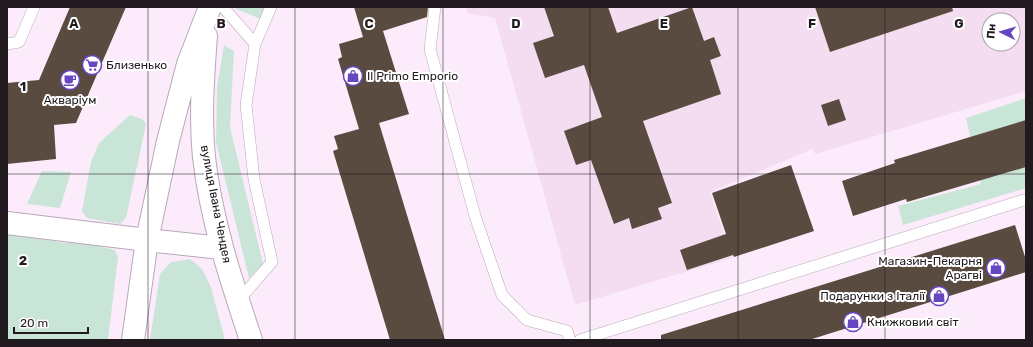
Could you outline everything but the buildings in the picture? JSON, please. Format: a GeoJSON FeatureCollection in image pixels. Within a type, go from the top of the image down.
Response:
{"type":"FeatureCollection","features":[{"type":"Feature","properties":{"kind":"main road"},"geometry":{"type":"LineString","coordinates":[[133,340],[147,240],[168,141],[188,64],[214,10]]}},
{"type":"Feature","properties":{"kind":"main road","name":"вулиця Івана Чендея"},"geometry":{"type":"LineString","coordinates":[[214,10],[201,105],[204,150],[221,248],[250,340]]}},
{"type":"Feature","properties":{"kind":"main road"},"geometry":{"type":"LineString","coordinates":[[7,223],[221,248]]}},
{"type":"Feature","properties":{"kind":"lane"},"geometry":{"type":"LineString","coordinates":[[7,44],[18,42],[34,7]]}},
{"type":"Feature","properties":{"kind":"lane"},"geometry":{"type":"LineString","coordinates":[[238,301],[272,262],[254,179],[246,105],[255,44],[270,7]]}},
{"type":"Feature","properties":{"kind":"lane"},"geometry":{"type":"LineString","coordinates":[[435,7],[430,50],[475,216],[502,295],[527,320],[567,331],[570,340]]}},
{"type":"Feature","properties":{"kind":"lane"},"geometry":{"type":"LineString","coordinates":[[214,10],[255,44]]}},
{"type":"Feature","properties":{"kind":"lane"},"geometry":{"type":"LineString","coordinates":[[580,340],[1025,203]]}},
{"type":"Feature","properties":{"kind":"shaded area"},"geometry":{"type":"Polygon","coordinates":[[[467,7],[1026,7],[1026,91],[815,154],[813,149],[710,192],[732,258],[575,305],[495,18],[466,13],[467,7]]]}},
{"type":"Feature","properties":{"kind":"green space"},"geometry":{"type":"Polygon","coordinates":[[[237,7],[266,7],[261,19],[236,9],[237,7]]]}},
{"type":"Feature","properties":{"kind":"green space"},"geometry":{"type":"Polygon","coordinates":[[[224,45],[234,51],[230,127],[263,264],[249,278],[216,142],[217,87],[224,45]]]}},
{"type":"Feature","properties":{"kind":"green space"},"geometry":{"type":"Polygon","coordinates":[[[1026,98],[1026,188],[903,225],[898,206],[981,184],[966,118],[1026,98]]]}},
{"type":"Feature","properties":{"kind":"green space"},"geometry":{"type":"Polygon","coordinates":[[[130,115],[142,119],[146,124],[126,218],[120,224],[87,218],[82,211],[91,162],[99,143],[130,115]]]}},
{"type":"Feature","properties":{"kind":"green space"},"geometry":{"type":"Polygon","coordinates":[[[42,171],[71,172],[60,208],[27,204],[42,171]]]}},
{"type":"Feature","properties":{"kind":"green space"},"geometry":{"type":"Polygon","coordinates":[[[7,234],[66,243],[72,240],[115,250],[118,257],[108,340],[7,340],[7,234]]]}},
{"type":"Feature","properties":{"kind":"green space"},"geometry":{"type":"Polygon","coordinates":[[[190,259],[202,269],[211,287],[225,340],[150,340],[160,274],[171,262],[190,259]]]}},
{"type":"Feature","properties":{"kind":"place","name":"Близенько"},"geometry":{"type":"Point","coordinates":[92,65]}},
{"type":"Feature","properties":{"kind":"place","name":"Il Primo Emporio"},"geometry":{"type":"Point","coordinates":[353,76]}},
{"type":"Feature","properties":{"kind":"place","name":"Акваріум"},"geometry":{"type":"Point","coordinates":[70,80]}},
{"type":"Feature","properties":{"kind":"place","name":"Магазин-Пекарня Арагві"},"geometry":{"type":"Point","coordinates":[996,268]}},
{"type":"Feature","properties":{"kind":"place","name":"Подарунки з Італії"},"geometry":{"type":"Point","coordinates":[939,296]}},
{"type":"Feature","properties":{"kind":"place","name":"Книжковий світ"},"geometry":{"type":"Point","coordinates":[853,322]}}]}
